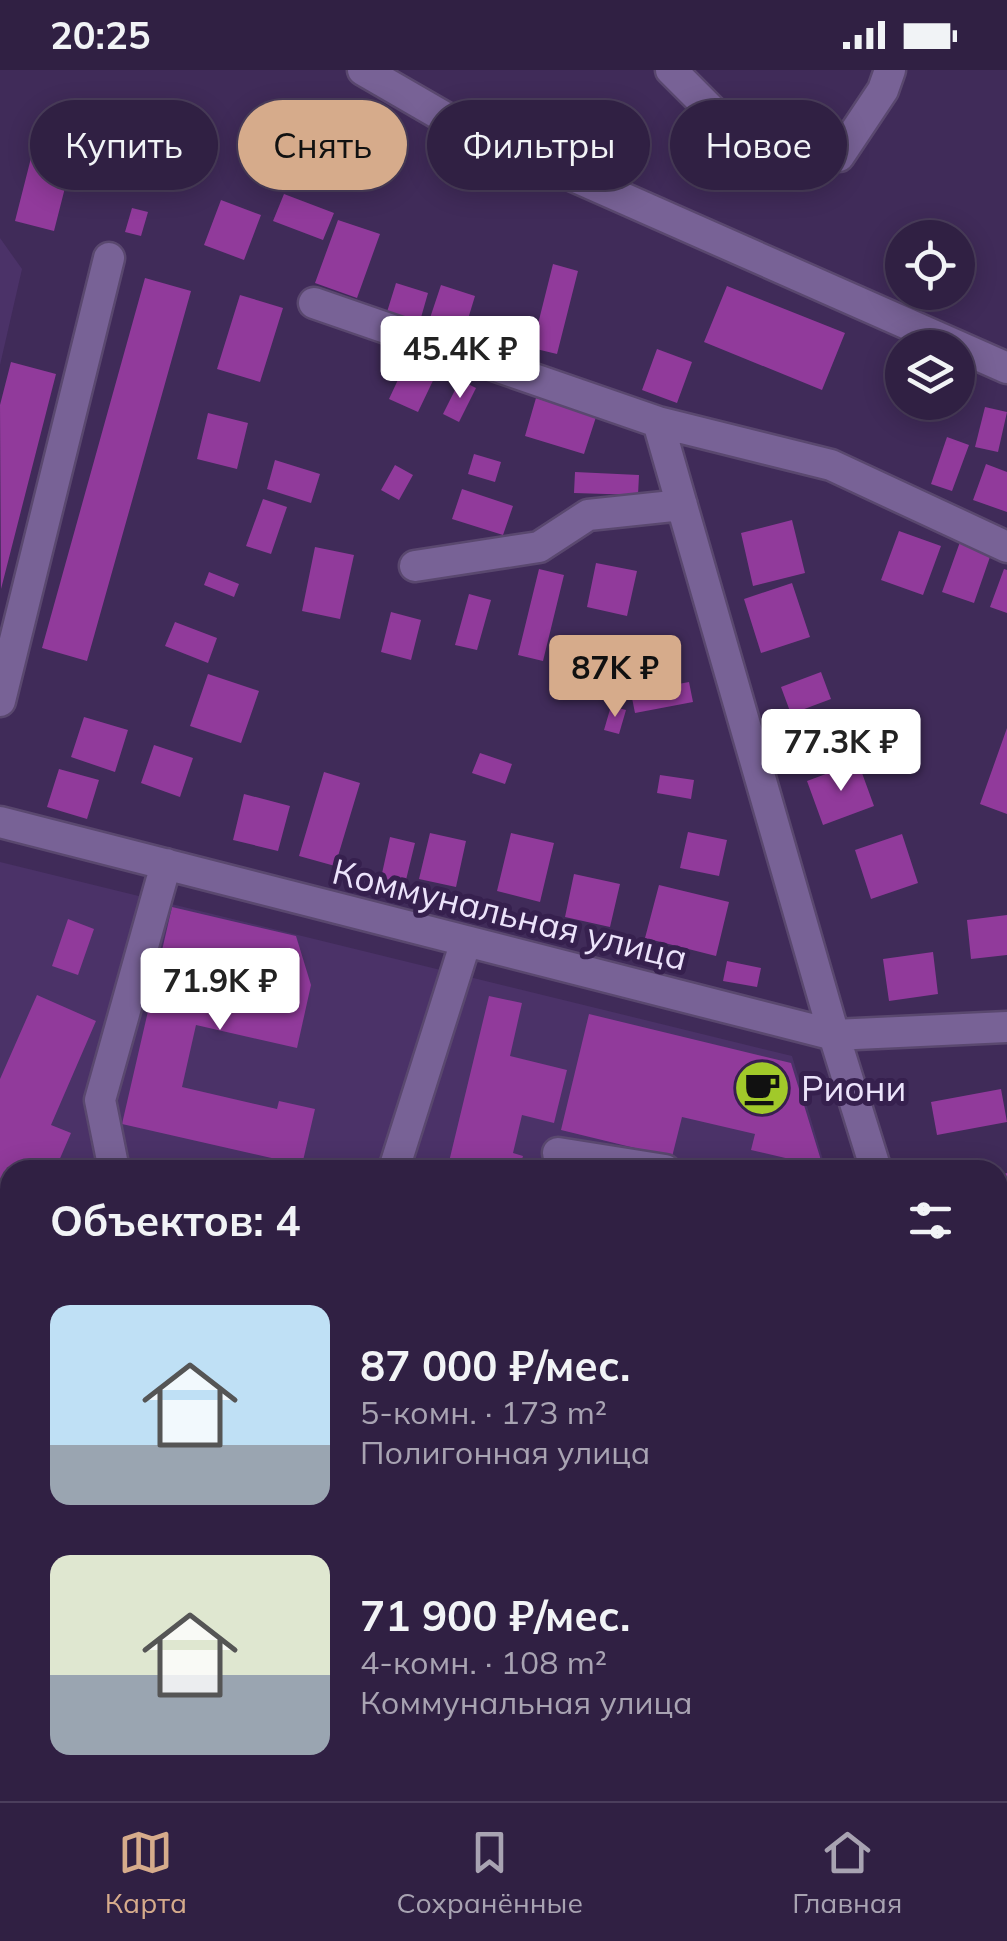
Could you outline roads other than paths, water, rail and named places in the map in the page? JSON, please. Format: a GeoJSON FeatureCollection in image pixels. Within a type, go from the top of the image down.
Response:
{"type":"FeatureCollection","features":[{"type":"Feature","properties":{"kind":"street"},"geometry":{"type":"LineString","coordinates":[[363,70],[458,125],[1007,368]]}},
{"type":"Feature","properties":{"kind":"street"},"geometry":{"type":"LineString","coordinates":[[672,70],[718,116],[782,151],[838,156],[883,90],[890,70]]}},
{"type":"Feature","properties":{"kind":"street"},"geometry":{"type":"LineString","coordinates":[[0,701],[109,258]]}},
{"type":"Feature","properties":{"kind":"street"},"geometry":{"type":"LineString","coordinates":[[314,302],[658,422],[831,465],[1007,547]]}},
{"type":"Feature","properties":{"kind":"street"},"geometry":{"type":"LineString","coordinates":[[658,422],[873,1160]]}},
{"type":"Feature","properties":{"kind":"street"},"geometry":{"type":"LineString","coordinates":[[414,566],[540,547],[588,515],[682,505]]}},
{"type":"Feature","properties":{"kind":"street","name":"Коммунальная улица"},"geometry":{"type":"LineString","coordinates":[[0,822],[834,1035],[1007,1027]]}},
{"type":"Feature","properties":{"kind":"street"},"geometry":{"type":"LineString","coordinates":[[112,1160],[100,1100],[166,864]]}},
{"type":"Feature","properties":{"kind":"street"},"geometry":{"type":"LineString","coordinates":[[397,1160],[466,941]]}},
{"type":"Feature","properties":{"kind":"street"},"geometry":{"type":"LineString","coordinates":[[558,1154],[598,1160]]}},
{"type":"Feature","properties":{"kind":"place","name":"Риони"},"geometry":{"type":"Point","coordinates":[762,1088]}}]}
